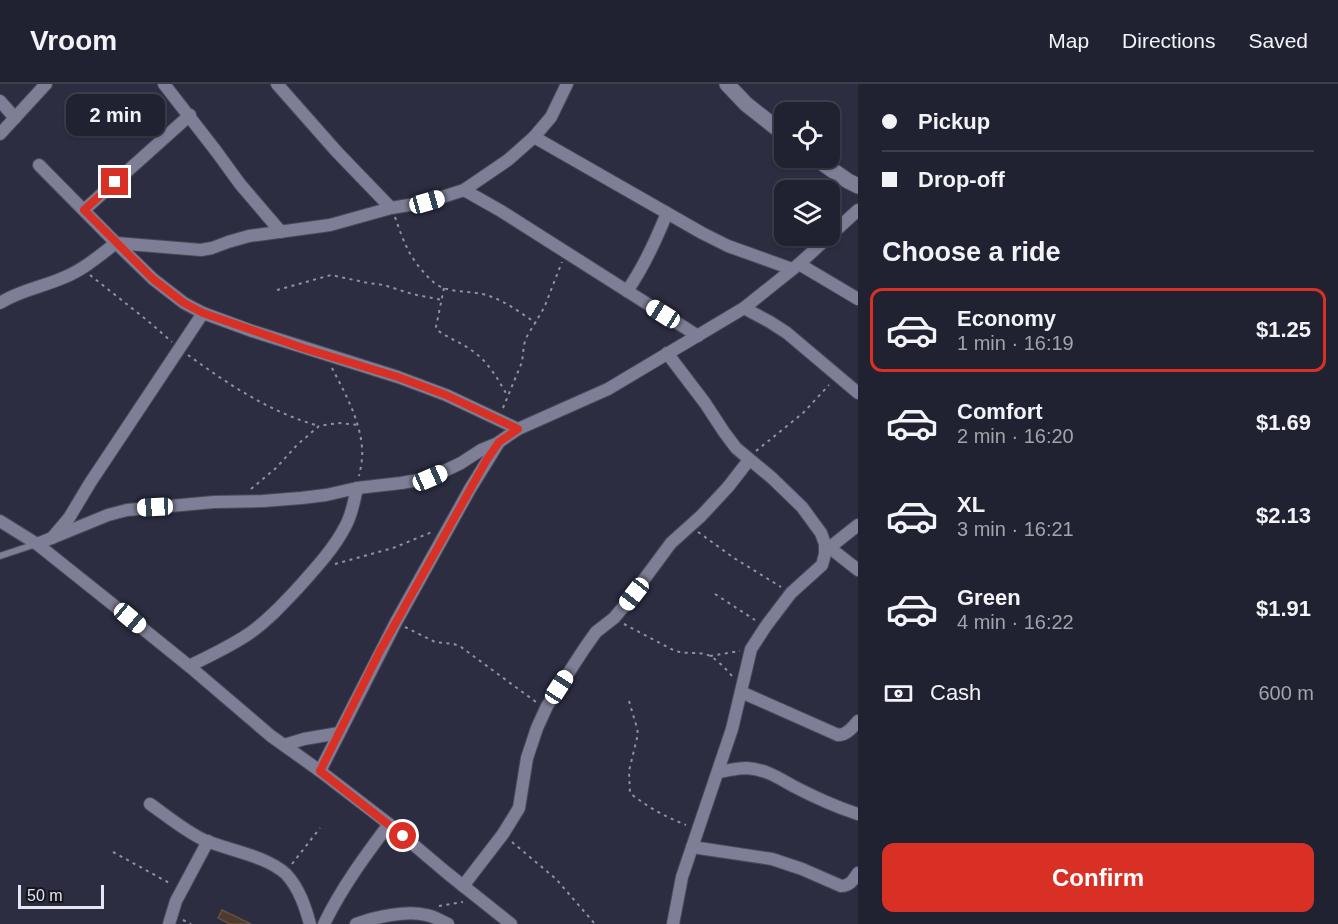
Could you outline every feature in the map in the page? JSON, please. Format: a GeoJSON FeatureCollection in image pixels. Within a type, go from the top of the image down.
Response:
{"type":"FeatureCollection","features":[{"type":"Feature","properties":{"kind":"street"},"geometry":{"type":"LineString","coordinates":[[0,134],[46,84]]}},
{"type":"Feature","properties":{"kind":"street"},"geometry":{"type":"LineString","coordinates":[[164,84],[240,184],[280,232]]}},
{"type":"Feature","properties":{"kind":"street"},"geometry":{"type":"LineString","coordinates":[[277,84],[337,152],[391,208]]}},
{"type":"Feature","properties":{"kind":"street"},"geometry":{"type":"LineString","coordinates":[[1,301],[82,269],[116,243],[212,249],[242,238],[330,225],[391,208],[427,202],[464,190],[508,160],[534,137],[551,117],[567,84]]}},
{"type":"Feature","properties":{"kind":"street"},"geometry":{"type":"LineString","coordinates":[[727,84],[746,104],[774,126]]}},
{"type":"Feature","properties":{"kind":"street"},"geometry":{"type":"LineString","coordinates":[[0,101],[15,118]]}},
{"type":"Feature","properties":{"kind":"street"},"geometry":{"type":"LineString","coordinates":[[84,210],[190,116]]}},
{"type":"Feature","properties":{"kind":"street"},"geometry":{"type":"LineString","coordinates":[[534,137],[702,233],[728,246],[795,266],[858,299]]}},
{"type":"Feature","properties":{"kind":"street"},"geometry":{"type":"LineString","coordinates":[[39,165],[153,279],[184,303],[203,313],[252,331],[398,377],[446,395],[518,429]]}},
{"type":"Feature","properties":{"kind":"street"},"geometry":{"type":"LineString","coordinates":[[829,168],[858,186]]}},
{"type":"Feature","properties":{"kind":"street"},"geometry":{"type":"LineString","coordinates":[[464,190],[698,336]]}},
{"type":"Feature","properties":{"kind":"street"},"geometry":{"type":"LineString","coordinates":[[37,544],[108,515],[127,510],[309,497],[430,478],[499,442],[518,429],[608,389],[744,308],[858,210]]}},
{"type":"Feature","properties":{"kind":"street"},"geometry":{"type":"LineString","coordinates":[[627,291],[636,279],[667,213]]}},
{"type":"Feature","properties":{"kind":"street"},"geometry":{"type":"LineString","coordinates":[[744,308],[787,333],[858,393]]}},
{"type":"Feature","properties":{"kind":"street"},"geometry":{"type":"LineString","coordinates":[[51,539],[69,518],[203,313]]}},
{"type":"Feature","properties":{"kind":"street"},"geometry":{"type":"LineString","coordinates":[[667,353],[736,448],[802,507],[821,533],[827,546],[858,570]]}},
{"type":"Feature","properties":{"kind":"street"},"geometry":{"type":"LineString","coordinates":[[320,771],[396,622],[486,461],[499,442]]}},
{"type":"Feature","properties":{"kind":"street"},"geometry":{"type":"LineString","coordinates":[[463,886],[503,834],[519,808],[527,758],[545,709],[596,632],[614,618],[671,543],[728,487],[749,459]]}},
{"type":"Feature","properties":{"kind":"street"},"geometry":{"type":"LineString","coordinates":[[189,666],[225,648],[268,619],[318,566],[345,528],[357,488]]}},
{"type":"Feature","properties":{"kind":"street"},"geometry":{"type":"LineString","coordinates":[[0,521],[37,544],[189,666],[271,736],[389,824],[511,924]]}},
{"type":"Feature","properties":{"kind":"street"},"geometry":{"type":"LineString","coordinates":[[673,924],[682,877],[732,729],[751,649],[765,626],[791,593],[822,565],[827,546],[858,525]]}},
{"type":"Feature","properties":{"kind":"street"},"geometry":{"type":"LineString","coordinates":[[742,689],[838,735],[847,732],[858,721]]}},
{"type":"Feature","properties":{"kind":"street"},"geometry":{"type":"LineString","coordinates":[[284,745],[339,733]]}},
{"type":"Feature","properties":{"kind":"street"},"geometry":{"type":"LineString","coordinates":[[718,772],[745,768],[765,772],[837,807],[858,814]]}},
{"type":"Feature","properties":{"kind":"street"},"geometry":{"type":"LineString","coordinates":[[150,804],[208,841],[260,860],[285,874],[300,895],[310,924]]}},
{"type":"Feature","properties":{"kind":"street"},"geometry":{"type":"LineString","coordinates":[[324,924],[338,897],[364,857],[389,824]]}},
{"type":"Feature","properties":{"kind":"street"},"geometry":{"type":"LineString","coordinates":[[169,924],[176,901],[208,841]]}},
{"type":"Feature","properties":{"kind":"street"},"geometry":{"type":"LineString","coordinates":[[692,847],[772,859],[841,886],[850,883],[858,873]]}},
{"type":"Feature","properties":{"kind":"street"},"geometry":{"type":"LineString","coordinates":[[356,924],[413,913],[425,914],[448,924]]}},
{"type":"Feature","properties":{"kind":"lane"},"geometry":{"type":"LineString","coordinates":[[0,556],[37,544]]}},
{"type":"Feature","properties":{"kind":"path"},"geometry":{"type":"LineString","coordinates":[[391,208],[411,258],[431,279],[444,288],[491,296],[536,323]]}},
{"type":"Feature","properties":{"kind":"path"},"geometry":{"type":"LineString","coordinates":[[499,419],[507,395],[518,376],[526,338],[544,308],[566,252]]}},
{"type":"Feature","properties":{"kind":"path"},"geometry":{"type":"LineString","coordinates":[[82,269],[148,321],[180,350],[243,392],[298,420],[319,426],[338,423],[358,425]]}},
{"type":"Feature","properties":{"kind":"path"},"geometry":{"type":"LineString","coordinates":[[277,290],[331,275],[384,285],[442,300]]}},
{"type":"Feature","properties":{"kind":"path"},"geometry":{"type":"LineString","coordinates":[[444,288],[437,330],[481,358],[507,395]]}},
{"type":"Feature","properties":{"kind":"path"},"geometry":{"type":"LineString","coordinates":[[325,355],[346,395],[358,425],[362,448],[357,488]]}},
{"type":"Feature","properties":{"kind":"path"},"geometry":{"type":"LineString","coordinates":[[736,448],[755,451],[759,449],[803,413],[837,376]]}},
{"type":"Feature","properties":{"kind":"path"},"geometry":{"type":"LineString","coordinates":[[237,501],[276,468],[319,426]]}},
{"type":"Feature","properties":{"kind":"path"},"geometry":{"type":"LineString","coordinates":[[318,566],[393,548],[450,525]]}},
{"type":"Feature","properties":{"kind":"path"},"geometry":{"type":"LineString","coordinates":[[690,525],[734,558],[791,593]]}},
{"type":"Feature","properties":{"kind":"path"},"geometry":{"type":"LineString","coordinates":[[715,594],[765,626]]}},
{"type":"Feature","properties":{"kind":"path"},"geometry":{"type":"LineString","coordinates":[[614,618],[675,651],[710,656],[726,669],[742,689]]}},
{"type":"Feature","properties":{"kind":"path"},"geometry":{"type":"LineString","coordinates":[[396,622],[435,642],[461,647],[545,709]]}},
{"type":"Feature","properties":{"kind":"path"},"geometry":{"type":"LineString","coordinates":[[710,656],[751,649]]}},
{"type":"Feature","properties":{"kind":"path"},"geometry":{"type":"LineString","coordinates":[[629,701],[638,734],[629,771],[630,792],[652,809],[697,830]]}},
{"type":"Feature","properties":{"kind":"path"},"geometry":{"type":"LineString","coordinates":[[285,874],[320,828]]}},
{"type":"Feature","properties":{"kind":"path"},"geometry":{"type":"LineString","coordinates":[[503,834],[556,879],[595,924]]}},
{"type":"Feature","properties":{"kind":"path"},"geometry":{"type":"LineString","coordinates":[[113,852],[182,890]]}},
{"type":"Feature","properties":{"kind":"path"},"geometry":{"type":"LineString","coordinates":[[436,907],[458,902],[484,903]]}},
{"type":"Feature","properties":{"kind":"building"},"geometry":{"type":"Polygon","coordinates":[[[222,910],[251,924],[230,924],[218,918],[222,910]]]}},
{"type":"Feature","properties":{"kind":"route"},"geometry":{"type":"LineString","coordinates":[[115,182],[84,210],[153,279],[184,303],[203,313],[252,331],[398,377],[446,395],[518,429],[499,442],[486,461],[380,651],[320,771],[403,836]]}}]}
